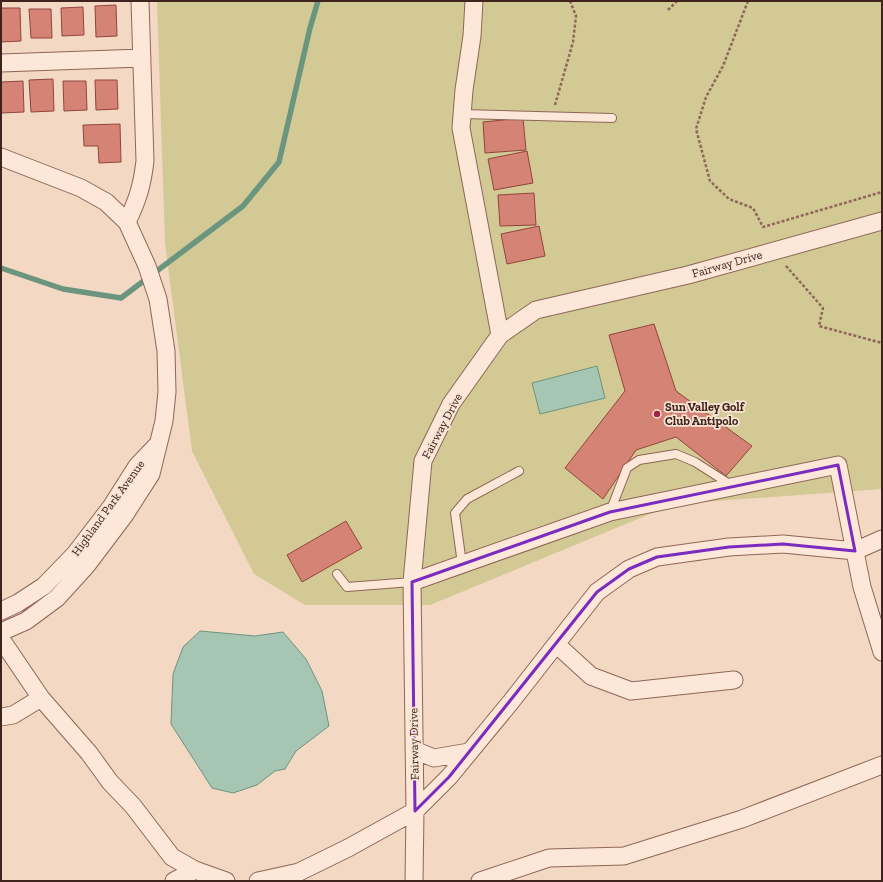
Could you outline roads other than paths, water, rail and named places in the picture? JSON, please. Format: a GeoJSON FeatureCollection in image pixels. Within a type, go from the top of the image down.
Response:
{"type":"FeatureCollection","features":[{"type":"Feature","properties":{"kind":"street"},"geometry":{"type":"LineString","coordinates":[[1,157],[81,188],[106,202],[127,222],[136,204],[143,183],[145,161],[140,1]]}},
{"type":"Feature","properties":{"kind":"street"},"geometry":{"type":"LineString","coordinates":[[474,1],[472,36],[464,90],[461,128],[500,335]]}},
{"type":"Feature","properties":{"kind":"street"},"geometry":{"type":"LineString","coordinates":[[1,63],[142,58]]}},
{"type":"Feature","properties":{"kind":"street","name":"Fairway Drive"},"geometry":{"type":"LineString","coordinates":[[414,881],[415,811],[412,582],[423,461],[452,404],[500,335],[536,310],[688,275],[882,221]]}},
{"type":"Feature","properties":{"kind":"street","name":"Highland Park Avenue"},"geometry":{"type":"LineString","coordinates":[[1,632],[26,621],[57,598],[87,565],[124,516],[151,474],[164,421],[167,392],[166,351],[158,299],[147,266],[127,222]]}},
{"type":"Feature","properties":{"kind":"street","name":"Highland Park Avenue"},"geometry":{"type":"LineString","coordinates":[[1,611],[18,603],[44,586],[75,554],[111,507],[137,466],[157,445]]}},
{"type":"Feature","properties":{"kind":"street"},"geometry":{"type":"LineString","coordinates":[[412,582],[610,512],[838,465],[862,587],[882,652]]}},
{"type":"Feature","properties":{"kind":"street"},"geometry":{"type":"LineString","coordinates":[[258,881],[299,872],[348,848],[415,811],[449,777],[468,752],[510,703],[597,592],[629,569],[657,557],[729,547],[783,544],[855,551],[882,539]]}},
{"type":"Feature","properties":{"kind":"street"},"geometry":{"type":"LineString","coordinates":[[1,639],[41,698],[89,753],[110,782],[133,806],[172,857],[195,870],[226,881]]}},
{"type":"Feature","properties":{"kind":"street"},"geometry":{"type":"LineString","coordinates":[[556,644],[591,676],[631,691],[734,680]]}},
{"type":"Feature","properties":{"kind":"street"},"geometry":{"type":"LineString","coordinates":[[1,717],[13,715],[41,698]]}},
{"type":"Feature","properties":{"kind":"street"},"geometry":{"type":"LineString","coordinates":[[414,750],[434,758],[468,752]]}},
{"type":"Feature","properties":{"kind":"street"},"geometry":{"type":"LineString","coordinates":[[480,881],[549,858],[624,856],[742,819],[882,765]]}},
{"type":"Feature","properties":{"kind":"street"},"geometry":{"type":"LineString","coordinates":[[174,881],[195,870]]}},
{"type":"Feature","properties":{"kind":"lane"},"geometry":{"type":"LineString","coordinates":[[462,114],[612,118]]}},
{"type":"Feature","properties":{"kind":"lane"},"geometry":{"type":"LineString","coordinates":[[610,512],[627,468],[639,460],[676,454],[695,462],[733,487]]}},
{"type":"Feature","properties":{"kind":"lane"},"geometry":{"type":"LineString","coordinates":[[462,564],[455,513],[467,499],[519,472]]}},
{"type":"Feature","properties":{"kind":"lane"},"geometry":{"type":"LineString","coordinates":[[337,574],[347,587],[412,582]]}},
{"type":"Feature","properties":{"kind":"waterway"},"geometry":{"type":"LineString","coordinates":[[1,268],[63,289],[121,298],[243,206],[279,162],[310,28],[318,1]]}},
{"type":"Feature","properties":{"kind":"place","name":"Sun Valley Golf Club Antipolo"},"geometry":{"type":"Point","coordinates":[657,414]}}]}
